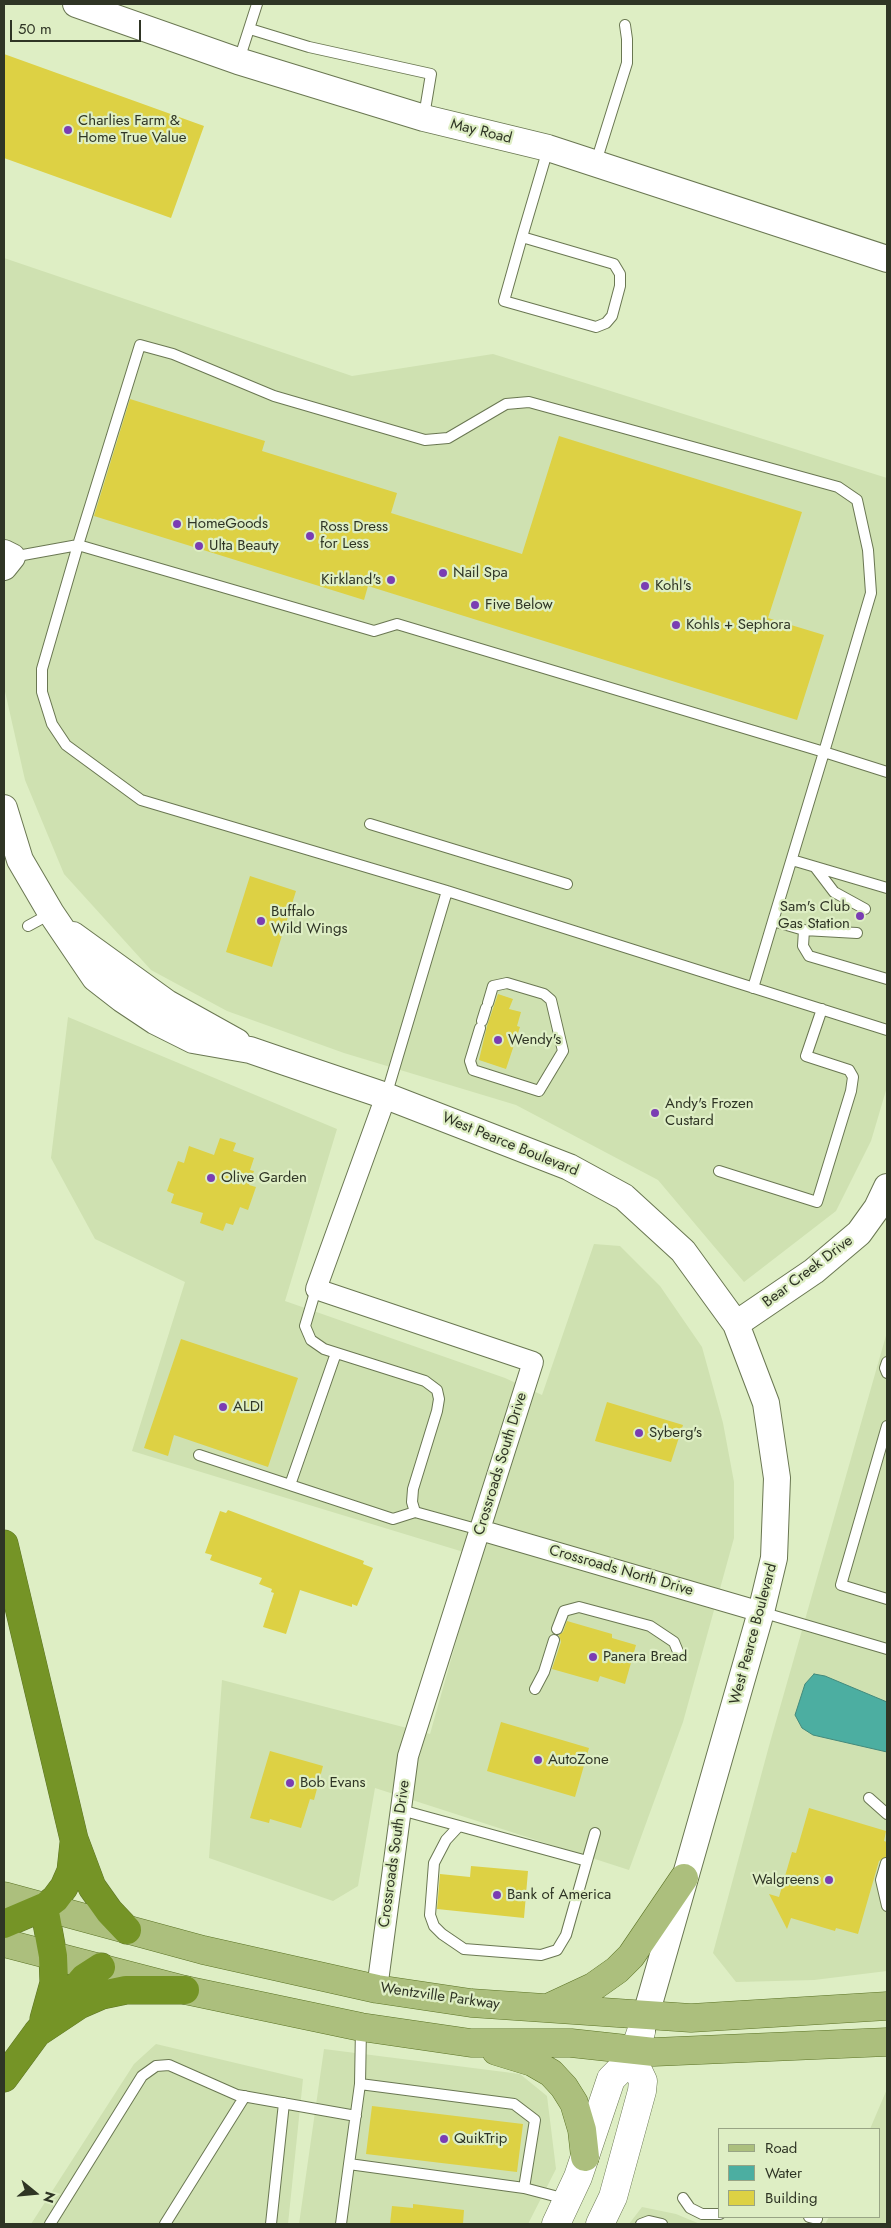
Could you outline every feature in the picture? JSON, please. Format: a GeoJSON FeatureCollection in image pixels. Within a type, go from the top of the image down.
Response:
{"type":"FeatureCollection","features":[{"type":"Feature","properties":{"kind":"highway"},"geometry":{"type":"LineString","coordinates":[[4,1544],[74,1839],[92,1887],[109,1911],[127,1930]]}},
{"type":"Feature","properties":{"kind":"highway"},"geometry":{"type":"LineString","coordinates":[[4,1924],[44,1908],[64,1887],[75,1852],[74,1839]]}},
{"type":"Feature","properties":{"kind":"highway"},"geometry":{"type":"LineString","coordinates":[[37,2034],[51,2000],[54,1983],[53,1956],[44,1908]]}},
{"type":"Feature","properties":{"kind":"highway"},"geometry":{"type":"LineString","coordinates":[[4,2078],[37,2034],[84,1978],[101,1967]]}},
{"type":"Feature","properties":{"kind":"highway"},"geometry":{"type":"LineString","coordinates":[[37,2034],[79,2006],[102,1995],[126,1990],[185,1990]]}},
{"type":"Feature","properties":{"kind":"main road"},"geometry":{"type":"LineString","coordinates":[[545,2009],[585,1991],[617,1970],[631,1956],[684,1878]]}},
{"type":"Feature","properties":{"kind":"main road","name":"Wentzville Parkway"},"geometry":{"type":"LineString","coordinates":[[4,1896],[203,1950],[377,1989],[470,2003],[545,2009],[638,2039],[654,2052],[887,2042]]}},
{"type":"Feature","properties":{"kind":"main road"},"geometry":{"type":"LineString","coordinates":[[4,1942],[53,1956]]}},
{"type":"Feature","properties":{"kind":"main road","name":"Wentzville Parkway"},"geometry":{"type":"LineString","coordinates":[[53,1956],[185,1990],[361,2027],[471,2043],[571,2043],[638,2039],[691,2018],[887,2006]]}},
{"type":"Feature","properties":{"kind":"main road"},"geometry":{"type":"LineString","coordinates":[[600,2224],[614,2198],[642,2091],[643,2081],[638,2039]]}},
{"type":"Feature","properties":{"kind":"main road","name":"West Pearce Boulevard"},"geometry":{"type":"LineString","coordinates":[[582,2164],[611,2079],[638,2039]]}},
{"type":"Feature","properties":{"kind":"main road"},"geometry":{"type":"LineString","coordinates":[[471,2043],[532,2062],[551,2073],[574,2103],[582,2130],[582,2164],[586,2188],[569,2212],[556,2224]]}},
{"type":"Feature","properties":{"kind":"street","name":"May Road"},"geometry":{"type":"LineString","coordinates":[[76,4],[238,61],[424,118],[548,148],[887,259]]}},
{"type":"Feature","properties":{"kind":"street","name":"West Pearce Boulevard"},"geometry":{"type":"LineString","coordinates":[[4,808],[20,860],[55,920],[167,1003],[250,1050],[386,1096],[569,1167],[624,1197],[683,1250],[736,1324],[766,1403],[777,1478],[774,1558],[761,1612],[638,2039]]}},
{"type":"Feature","properties":{"kind":"street"},"geometry":{"type":"LineString","coordinates":[[316,1289],[386,1096]]}},
{"type":"Feature","properties":{"kind":"street","name":"Bear Creek Drive"},"geometry":{"type":"LineString","coordinates":[[736,1324],[814,1271],[859,1233],[877,1208],[887,1187]]}},
{"type":"Feature","properties":{"kind":"street","name":"Crossroads South Drive"},"geometry":{"type":"LineString","coordinates":[[316,1289],[533,1362],[408,1756],[377,1989]]}},
{"type":"Feature","properties":{"kind":"street","name":"Crossroads North Drive"},"geometry":{"type":"LineString","coordinates":[[480,1530],[761,1612]]}},
{"type":"Feature","properties":{"kind":"lane"},"geometry":{"type":"LineString","coordinates":[[238,61],[257,4]]}},
{"type":"Feature","properties":{"kind":"lane"},"geometry":{"type":"LineString","coordinates":[[596,163],[627,63],[625,25]]}},
{"type":"Feature","properties":{"kind":"lane"},"geometry":{"type":"LineString","coordinates":[[250,29],[309,47],[430,74],[424,118]]}},
{"type":"Feature","properties":{"kind":"lane"},"geometry":{"type":"LineString","coordinates":[[522,237],[614,264],[620,274],[620,286],[612,316],[606,323],[596,327],[504,301],[522,237],[548,148]]}},
{"type":"Feature","properties":{"kind":"lane"},"geometry":{"type":"LineString","coordinates":[[753,988],[871,594],[868,550],[856,500],[838,487],[529,402],[506,404],[448,438],[425,440],[274,396],[172,354],[140,346],[78,545],[42,669],[42,692],[52,724],[66,745],[141,800],[447,891],[753,988],[822,1009],[887,1030]]}},
{"type":"Feature","properties":{"kind":"lane"},"geometry":{"type":"LineString","coordinates":[[6,559],[78,545],[374,631],[397,624],[887,772]]}},
{"type":"Feature","properties":{"kind":"lane"},"geometry":{"type":"LineString","coordinates":[[370,824],[566,884]]}},
{"type":"Feature","properties":{"kind":"lane"},"geometry":{"type":"LineString","coordinates":[[792,860],[887,888]]}},
{"type":"Feature","properties":{"kind":"lane"},"geometry":{"type":"LineString","coordinates":[[816,867],[834,892],[865,909]]}},
{"type":"Feature","properties":{"kind":"lane"},"geometry":{"type":"LineString","coordinates":[[386,1096],[447,891]]}},
{"type":"Feature","properties":{"kind":"lane"},"geometry":{"type":"LineString","coordinates":[[28,926],[55,920]]}},
{"type":"Feature","properties":{"kind":"lane"},"geometry":{"type":"LineString","coordinates":[[773,921],[804,930],[857,933]]}},
{"type":"Feature","properties":{"kind":"lane"},"geometry":{"type":"LineString","coordinates":[[804,930],[803,946],[809,956],[887,979]]}},
{"type":"Feature","properties":{"kind":"lane"},"geometry":{"type":"LineString","coordinates":[[507,983],[544,994],[551,1000],[563,1051],[539,1091],[473,1070],[470,1061],[487,1006],[493,986],[507,983]]}},
{"type":"Feature","properties":{"kind":"lane"},"geometry":{"type":"LineString","coordinates":[[719,1171],[816,1202],[851,1091],[853,1077],[849,1070],[806,1056],[822,1009]]}},
{"type":"Feature","properties":{"kind":"lane"},"geometry":{"type":"LineString","coordinates":[[316,1289],[305,1326],[308,1334],[324,1349],[425,1381],[437,1390],[440,1399],[413,1489],[412,1502],[415,1512]]}},
{"type":"Feature","properties":{"kind":"lane"},"geometry":{"type":"LineString","coordinates":[[290,1485],[336,1353]]}},
{"type":"Feature","properties":{"kind":"lane"},"geometry":{"type":"LineString","coordinates":[[887,1362],[885,1368],[887,1373]]}},
{"type":"Feature","properties":{"kind":"lane"},"geometry":{"type":"LineString","coordinates":[[887,1426],[841,1585],[887,1599]]}},
{"type":"Feature","properties":{"kind":"lane"},"geometry":{"type":"LineString","coordinates":[[199,1455],[393,1519],[415,1512],[480,1530]]}},
{"type":"Feature","properties":{"kind":"lane"},"geometry":{"type":"LineString","coordinates":[[557,1629],[564,1611],[579,1607],[650,1626],[674,1642],[679,1654]]}},
{"type":"Feature","properties":{"kind":"lane"},"geometry":{"type":"LineString","coordinates":[[761,1612],[887,1649]]}},
{"type":"Feature","properties":{"kind":"lane"},"geometry":{"type":"LineString","coordinates":[[535,1689],[544,1672],[554,1640]]}},
{"type":"Feature","properties":{"kind":"lane"},"geometry":{"type":"LineString","coordinates":[[869,1798],[887,1814]]}},
{"type":"Feature","properties":{"kind":"lane"},"geometry":{"type":"LineString","coordinates":[[401,1810],[587,1861]]}},
{"type":"Feature","properties":{"kind":"lane"},"geometry":{"type":"LineString","coordinates":[[459,1826],[446,1840],[434,1863],[430,1915],[434,1926],[464,1949],[549,1954],[557,1950],[562,1944],[595,1833]]}},
{"type":"Feature","properties":{"kind":"lane"},"geometry":{"type":"LineString","coordinates":[[886,1863],[881,1880],[887,1906]]}},
{"type":"Feature","properties":{"kind":"lane"},"geometry":{"type":"LineString","coordinates":[[341,2224],[360,2084],[361,2027]]}},
{"type":"Feature","properties":{"kind":"lane"},"geometry":{"type":"LineString","coordinates":[[50,2224],[142,2076],[156,2066],[170,2066],[245,2096],[356,2116]]}},
{"type":"Feature","properties":{"kind":"lane"},"geometry":{"type":"LineString","coordinates":[[360,2084],[514,2104],[535,2120],[524,2188]]}},
{"type":"Feature","properties":{"kind":"lane"},"geometry":{"type":"LineString","coordinates":[[165,2224],[245,2096]]}},
{"type":"Feature","properties":{"kind":"lane"},"geometry":{"type":"LineString","coordinates":[[271,2224],[284,2103]]}},
{"type":"Feature","properties":{"kind":"lane"},"geometry":{"type":"LineString","coordinates":[[349,2164],[524,2188],[569,2212]]}},
{"type":"Feature","properties":{"kind":"lane"},"geometry":{"type":"LineString","coordinates":[[683,2198],[690,2208],[702,2214],[718,2214]]}},
{"type":"Feature","properties":{"kind":"lane"},"geometry":{"type":"LineString","coordinates":[[641,2224],[649,2221],[662,2224]]}},
{"type":"Feature","properties":{"kind":"shaded area"},"geometry":{"type":"Polygon","coordinates":[[[4,258],[352,376],[493,354],[887,478],[887,1087],[871,1141],[836,1211],[744,1282],[658,1180],[516,1105],[344,1053],[227,1011],[151,970],[64,874],[25,780],[4,687],[4,258]]]}},
{"type":"Feature","properties":{"kind":"shaded area"},"geometry":{"type":"Polygon","coordinates":[[[68,1017],[337,1129],[285,1301],[505,1378],[542,1395],[594,1244],[620,1246],[660,1286],[702,1347],[723,1423],[734,1482],[734,1538],[683,1722],[629,1870],[375,1788],[358,1886],[333,1901],[209,1858],[222,1680],[430,1734],[480,1557],[132,1451],[185,1282],[95,1239],[51,1158],[68,1017]]]}},
{"type":"Feature","properties":{"kind":"shaded area"},"geometry":{"type":"Polygon","coordinates":[[[887,1332],[887,1971],[814,1980],[736,1982],[713,1953],[769,1746],[887,1332]]]}},
{"type":"Feature","properties":{"kind":"shaded area"},"geometry":{"type":"Polygon","coordinates":[[[156,2044],[303,2079],[288,2224],[31,2224],[134,2064],[156,2044]]]}},
{"type":"Feature","properties":{"kind":"shaded area"},"geometry":{"type":"Polygon","coordinates":[[[324,2049],[520,2074],[547,2096],[556,2169],[528,2224],[299,2224],[324,2049]]]}},
{"type":"Feature","properties":{"kind":"shaded area"},"geometry":{"type":"Polygon","coordinates":[[[887,2089],[887,2224],[825,2224],[828,2218],[881,2218],[881,2128],[870,2128],[887,2089]]]}},
{"type":"Feature","properties":{"kind":"shaded area"},"geometry":{"type":"Polygon","coordinates":[[[642,2207],[676,2214],[700,2224],[629,2224],[642,2207]]]}},
{"type":"Feature","properties":{"kind":"water"},"geometry":{"type":"Polygon","coordinates":[[[814,1674],[825,1676],[887,1702],[887,1752],[813,1735],[802,1728],[795,1715],[805,1684],[814,1674]]]}},
{"type":"Feature","properties":{"kind":"building"},"geometry":{"type":"Polygon","coordinates":[[[4,54],[204,126],[171,218],[4,158],[4,54]]]}},
{"type":"Feature","properties":{"kind":"building"},"geometry":{"type":"Polygon","coordinates":[[[130,399],[265,441],[262,451],[397,493],[391,513],[522,554],[559,436],[802,512],[768,618],[824,635],[797,720],[368,586],[364,600],[94,516],[130,399]]]}},
{"type":"Feature","properties":{"kind":"building","name":"Buffalo Wild Wings"},"geometry":{"type":"Polygon","coordinates":[[[250,876],[296,891],[272,967],[226,952],[250,876]]]}},
{"type":"Feature","properties":{"kind":"building","name":"Wendy's"},"geometry":{"type":"Polygon","coordinates":[[[498,994],[513,999],[509,1009],[521,1012],[517,1026],[520,1027],[506,1069],[479,1060],[487,1026],[498,994]]]}},
{"type":"Feature","properties":{"kind":"building","name":"Olive Garden"},"geometry":{"type":"Polygon","coordinates":[[[220,1138],[236,1143],[233,1151],[254,1158],[250,1170],[254,1171],[249,1185],[256,1187],[248,1210],[240,1207],[233,1225],[226,1223],[223,1231],[200,1223],[203,1213],[171,1203],[174,1194],[167,1191],[178,1161],[184,1163],[189,1146],[214,1155],[220,1138]]]}},
{"type":"Feature","properties":{"kind":"building","name":"ALDI"},"geometry":{"type":"Polygon","coordinates":[[[181,1339],[298,1378],[268,1467],[174,1435],[168,1456],[144,1448],[181,1339]]]}},
{"type":"Feature","properties":{"kind":"building","name":"Syberg's"},"geometry":{"type":"Polygon","coordinates":[[[607,1402],[683,1425],[671,1462],[595,1441],[607,1402]]]}},
{"type":"Feature","properties":{"kind":"building"},"geometry":{"type":"Polygon","coordinates":[[[228,1510],[364,1561],[363,1564],[373,1568],[357,1606],[352,1604],[352,1607],[300,1590],[286,1634],[263,1627],[274,1593],[271,1592],[272,1589],[259,1584],[262,1578],[210,1560],[212,1555],[205,1553],[220,1511],[226,1513],[228,1510]]]}},
{"type":"Feature","properties":{"kind":"building","name":"Panera Bread"},"geometry":{"type":"Polygon","coordinates":[[[567,1621],[612,1634],[612,1638],[636,1645],[625,1684],[600,1676],[598,1682],[552,1669],[561,1642],[559,1635],[563,1632],[567,1621]]]}},
{"type":"Feature","properties":{"kind":"building","name":"AutoZone"},"geometry":{"type":"Polygon","coordinates":[[[501,1722],[589,1748],[575,1797],[487,1771],[501,1722]]]}},
{"type":"Feature","properties":{"kind":"building","name":"Bob Evans"},"geometry":{"type":"Polygon","coordinates":[[[270,1751],[323,1766],[314,1800],[310,1799],[301,1828],[270,1819],[269,1823],[250,1818],[270,1751]]]}},
{"type":"Feature","properties":{"kind":"building","name":"Walgreens"},"geometry":{"type":"Polygon","coordinates":[[[809,1808],[886,1831],[884,1841],[887,1842],[887,1856],[879,1861],[858,1934],[836,1928],[835,1931],[791,1918],[787,1929],[769,1894],[779,1897],[792,1852],[796,1853],[809,1808]]]}},
{"type":"Feature","properties":{"kind":"building","name":"Bank of America"},"geometry":{"type":"Polygon","coordinates":[[[471,1866],[528,1871],[524,1918],[437,1909],[440,1874],[470,1877],[471,1866]]]}},
{"type":"Feature","properties":{"kind":"building","name":"QuikTrip"},"geometry":{"type":"Polygon","coordinates":[[[372,2106],[523,2124],[517,2172],[366,2154],[372,2106]]]}},
{"type":"Feature","properties":{"kind":"building"},"geometry":{"type":"Polygon","coordinates":[[[413,2204],[464,2210],[463,2224],[390,2224],[392,2206],[413,2208],[413,2204]]]}},
{"type":"Feature","properties":{"kind":"place","name":"Charlies Farm & Home True Value"},"geometry":{"type":"Point","coordinates":[68,130]}},
{"type":"Feature","properties":{"kind":"place","name":"HomeGoods"},"geometry":{"type":"Point","coordinates":[177,524]}},
{"type":"Feature","properties":{"kind":"place","name":"Ross Dress for Less"},"geometry":{"type":"Point","coordinates":[310,536]}},
{"type":"Feature","properties":{"kind":"place","name":"Ulta Beauty"},"geometry":{"type":"Point","coordinates":[199,546]}},
{"type":"Feature","properties":{"kind":"place","name":"Nail Spa"},"geometry":{"type":"Point","coordinates":[443,573]}},
{"type":"Feature","properties":{"kind":"place","name":"Kirkland's"},"geometry":{"type":"Point","coordinates":[391,580]}},
{"type":"Feature","properties":{"kind":"place","name":"Kohl's"},"geometry":{"type":"Point","coordinates":[645,586]}},
{"type":"Feature","properties":{"kind":"place","name":"Five Below"},"geometry":{"type":"Point","coordinates":[475,605]}},
{"type":"Feature","properties":{"kind":"place","name":"Kohls + Sephora"},"geometry":{"type":"Point","coordinates":[676,625]}},
{"type":"Feature","properties":{"kind":"place","name":"Sam's Club Gas Station"},"geometry":{"type":"Point","coordinates":[860,916]}},
{"type":"Feature","properties":{"kind":"place","name":"Buffalo Wild Wings"},"geometry":{"type":"Point","coordinates":[261,921]}},
{"type":"Feature","properties":{"kind":"place","name":"Wendy's"},"geometry":{"type":"Point","coordinates":[498,1040]}},
{"type":"Feature","properties":{"kind":"place","name":"Andy's Frozen Custard"},"geometry":{"type":"Point","coordinates":[655,1113]}},
{"type":"Feature","properties":{"kind":"place","name":"Olive Garden"},"geometry":{"type":"Point","coordinates":[211,1178]}},
{"type":"Feature","properties":{"kind":"place","name":"ALDI"},"geometry":{"type":"Point","coordinates":[223,1407]}},
{"type":"Feature","properties":{"kind":"place","name":"Syberg's"},"geometry":{"type":"Point","coordinates":[639,1433]}},
{"type":"Feature","properties":{"kind":"place","name":"Panera Bread"},"geometry":{"type":"Point","coordinates":[593,1657]}},
{"type":"Feature","properties":{"kind":"place","name":"AutoZone"},"geometry":{"type":"Point","coordinates":[538,1760]}},
{"type":"Feature","properties":{"kind":"place","name":"Bob Evans"},"geometry":{"type":"Point","coordinates":[290,1783]}},
{"type":"Feature","properties":{"kind":"place","name":"Walgreens"},"geometry":{"type":"Point","coordinates":[829,1880]}},
{"type":"Feature","properties":{"kind":"place","name":"Bank of America"},"geometry":{"type":"Point","coordinates":[497,1895]}},
{"type":"Feature","properties":{"kind":"place","name":"QuikTrip"},"geometry":{"type":"Point","coordinates":[444,2139]}}]}
